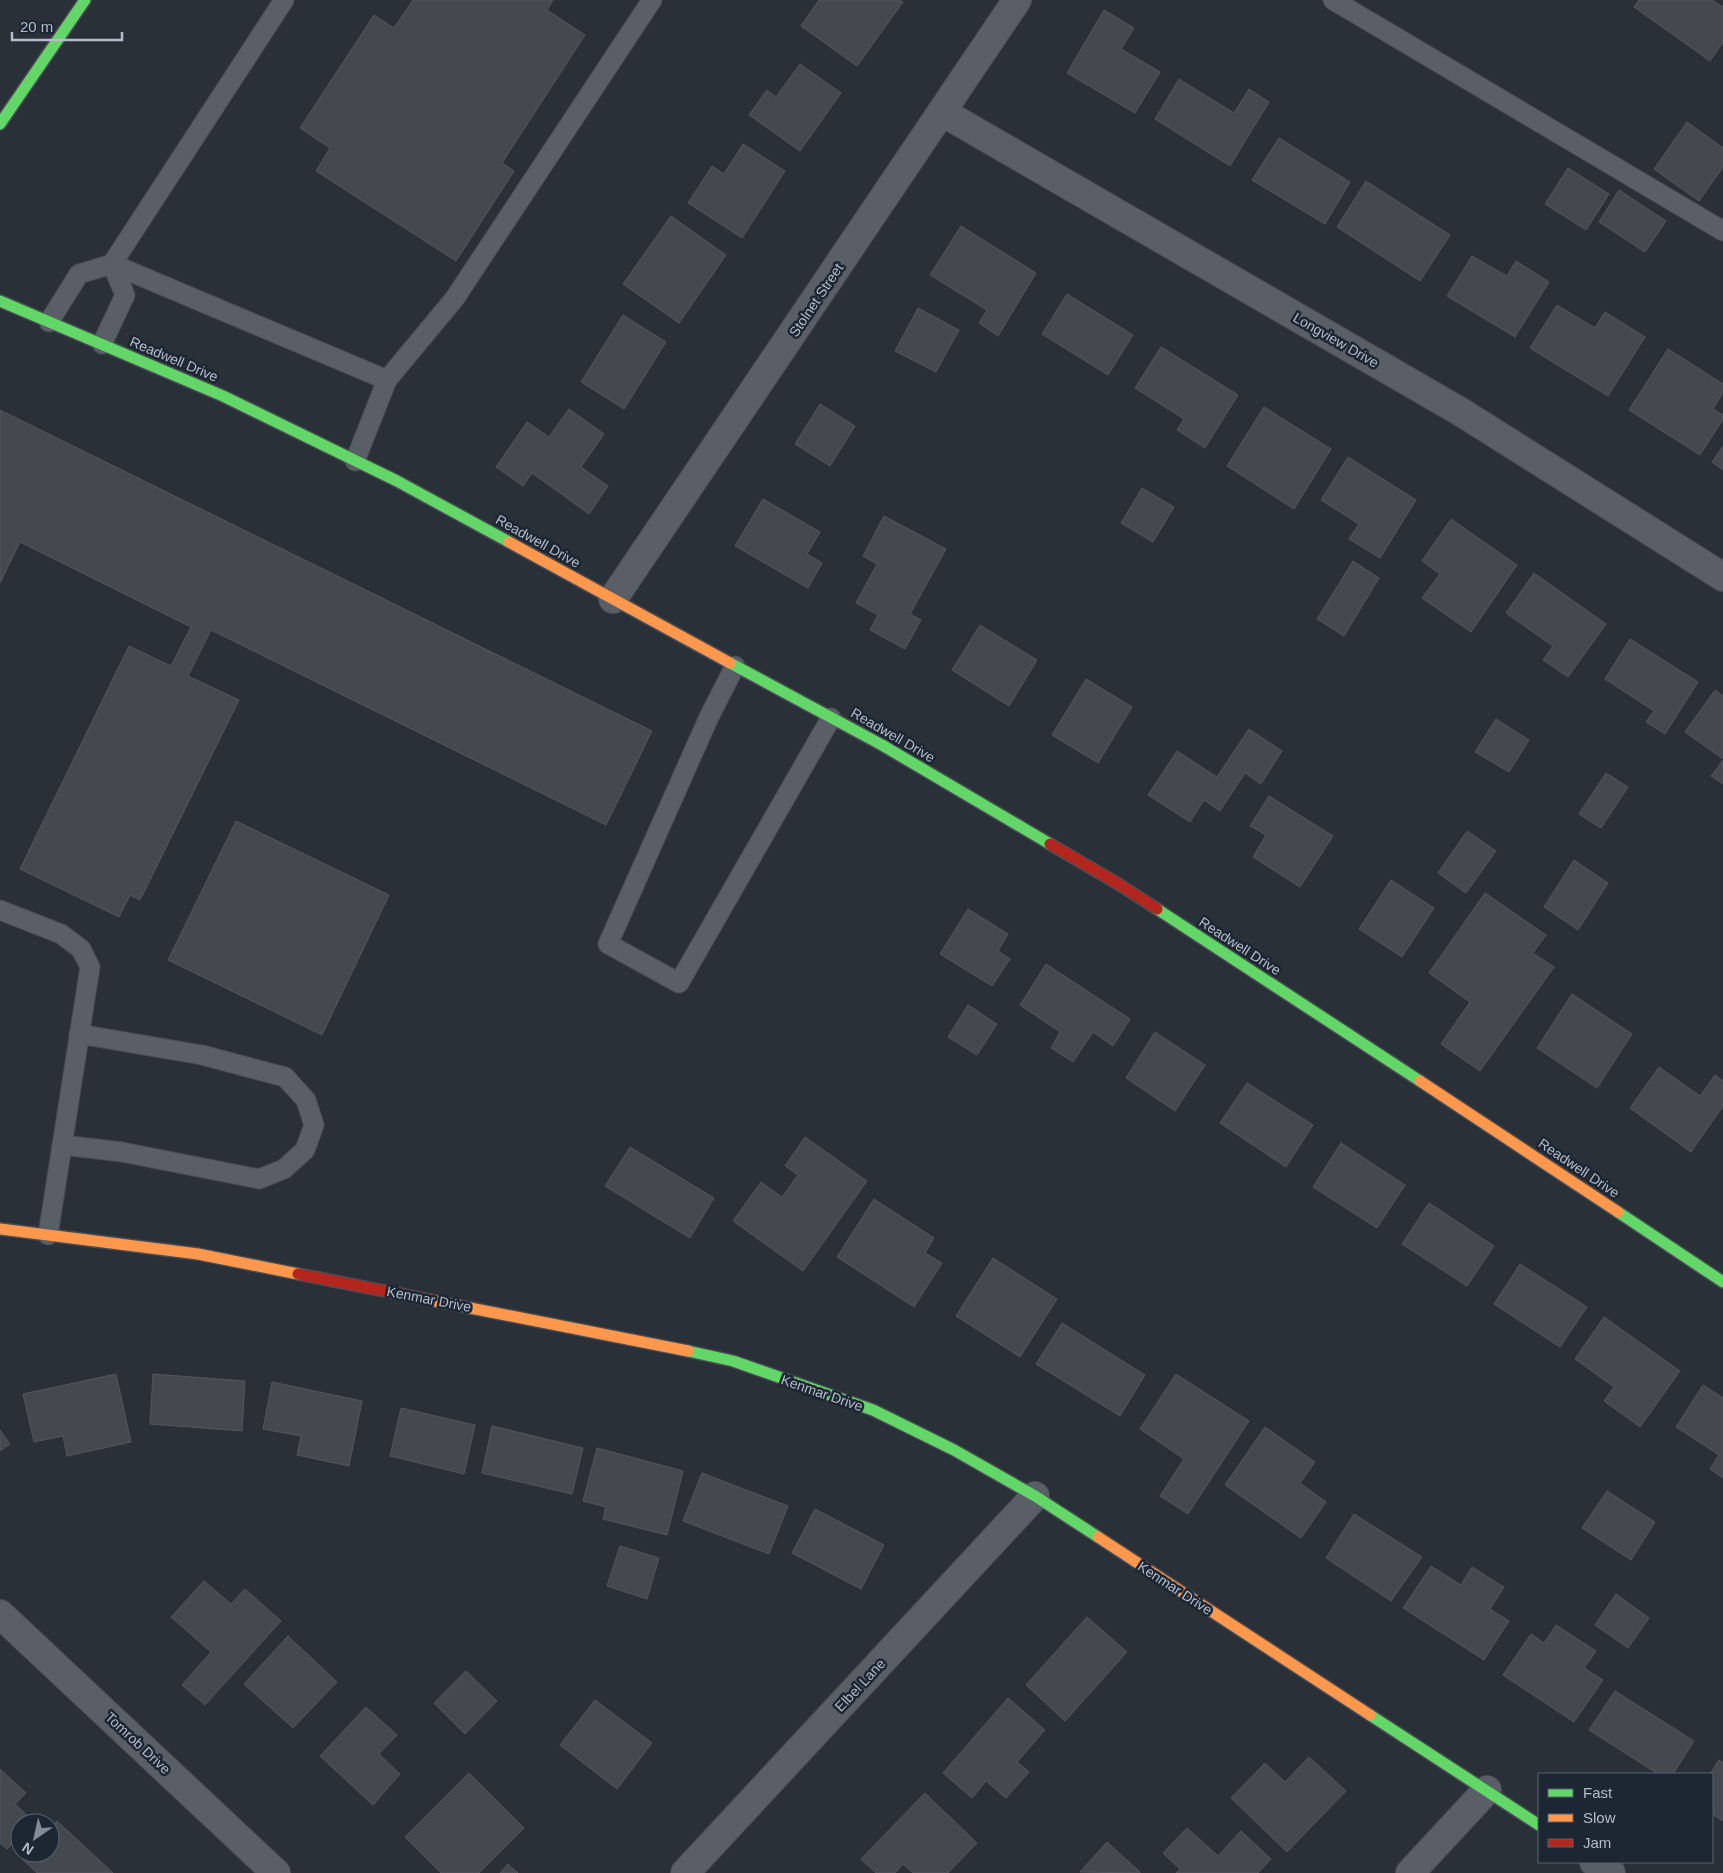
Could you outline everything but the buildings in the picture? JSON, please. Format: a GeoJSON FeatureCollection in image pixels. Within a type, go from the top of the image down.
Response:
{"type":"FeatureCollection","features":[{"type":"Feature","properties":{"kind":"street"},"geometry":{"type":"LineString","coordinates":[[0,124],[85,0]]}},
{"type":"Feature","properties":{"kind":"street","name":"Stolnet Street"},"geometry":{"type":"LineString","coordinates":[[613,599],[1017,0]]}},
{"type":"Feature","properties":{"kind":"street","name":"Longview Drive"},"geometry":{"type":"LineString","coordinates":[[942,112],[1461,412],[1723,577]]}},
{"type":"Feature","properties":{"kind":"street","name":"Readwell Drive"},"geometry":{"type":"LineString","coordinates":[[0,301],[223,396],[397,481],[882,745],[1120,885],[1486,1124],[1723,1282]]}},
{"type":"Feature","properties":{"kind":"street","name":"Kenmar Drive"},"geometry":{"type":"LineString","coordinates":[[0,1229],[198,1254],[637,1340],[733,1362],[872,1410],[954,1450],[1035,1496],[1538,1824]]}},
{"type":"Feature","properties":{"kind":"street","name":"Elbel Lane"},"geometry":{"type":"LineString","coordinates":[[685,1873],[1035,1496]]}},
{"type":"Feature","properties":{"kind":"street","name":"Tomrob Drive"},"geometry":{"type":"LineString","coordinates":[[0,1614],[276,1873]]}},
{"type":"Feature","properties":{"kind":"street"},"geometry":{"type":"LineString","coordinates":[[1410,1873],[1487,1790]]}},
{"type":"Feature","properties":{"kind":"street"},"geometry":{"type":"LineString","coordinates":[[1596,1863],[1611,1873]]}},
{"type":"Feature","properties":{"kind":"lane"},"geometry":{"type":"LineString","coordinates":[[49,322],[80,274],[112,264],[284,0]]}},
{"type":"Feature","properties":{"kind":"lane"},"geometry":{"type":"LineString","coordinates":[[354,461],[388,380],[455,298],[652,0]]}},
{"type":"Feature","properties":{"kind":"lane"},"geometry":{"type":"LineString","coordinates":[[1333,0],[1723,231]]}},
{"type":"Feature","properties":{"kind":"lane"},"geometry":{"type":"LineString","coordinates":[[102,344],[125,295],[112,264]]}},
{"type":"Feature","properties":{"kind":"lane"},"geometry":{"type":"LineString","coordinates":[[112,264],[388,380]]}},
{"type":"Feature","properties":{"kind":"lane"},"geometry":{"type":"LineString","coordinates":[[735,666],[709,716],[608,944],[678,983],[831,718]]}},
{"type":"Feature","properties":{"kind":"lane"},"geometry":{"type":"LineString","coordinates":[[0,910],[61,934],[80,949],[90,967],[48,1235]]}},
{"type":"Feature","properties":{"kind":"lane"},"geometry":{"type":"LineString","coordinates":[[62,1145],[122,1152],[259,1179],[284,1169],[305,1150],[314,1125],[306,1100],[285,1077],[202,1055],[80,1034]]}},
{"type":"Feature","properties":{"kind":"traffic: fast"},"geometry":{"type":"LineString","coordinates":[[0,124],[85,0]]}},
{"type":"Feature","properties":{"kind":"traffic: fast"},"geometry":{"type":"LineString","coordinates":[[0,301],[223,396],[397,481],[509,542]]}},
{"type":"Feature","properties":{"kind":"traffic: fast"},"geometry":{"type":"LineString","coordinates":[[730,663],[882,745],[1050,844]]}},
{"type":"Feature","properties":{"kind":"traffic: fast"},"geometry":{"type":"LineString","coordinates":[[1157,909],[1420,1081]]}},
{"type":"Feature","properties":{"kind":"traffic: fast"},"geometry":{"type":"LineString","coordinates":[[1618,1212],[1723,1282]]}},
{"type":"Feature","properties":{"kind":"traffic: fast"},"geometry":{"type":"LineString","coordinates":[[688,1351],[733,1361],[873,1410],[954,1450],[1035,1496],[1098,1537]]}},
{"type":"Feature","properties":{"kind":"traffic: fast"},"geometry":{"type":"LineString","coordinates":[[1370,1715],[1538,1824]]}},
{"type":"Feature","properties":{"kind":"traffic: slow"},"geometry":{"type":"LineString","coordinates":[[509,542],[730,663]]}},
{"type":"Feature","properties":{"kind":"traffic: slow"},"geometry":{"type":"LineString","coordinates":[[1420,1081],[1618,1212]]}},
{"type":"Feature","properties":{"kind":"traffic: slow"},"geometry":{"type":"LineString","coordinates":[[0,1229],[198,1254],[298,1274]]}},
{"type":"Feature","properties":{"kind":"traffic: slow"},"geometry":{"type":"LineString","coordinates":[[430,1300],[688,1351]]}},
{"type":"Feature","properties":{"kind":"traffic: slow"},"geometry":{"type":"LineString","coordinates":[[1098,1537],[1370,1715]]}},
{"type":"Feature","properties":{"kind":"traffic: jam"},"geometry":{"type":"LineString","coordinates":[[1050,844],[1157,909]]}},
{"type":"Feature","properties":{"kind":"traffic: jam"},"geometry":{"type":"LineString","coordinates":[[298,1274],[430,1300]]}}]}
